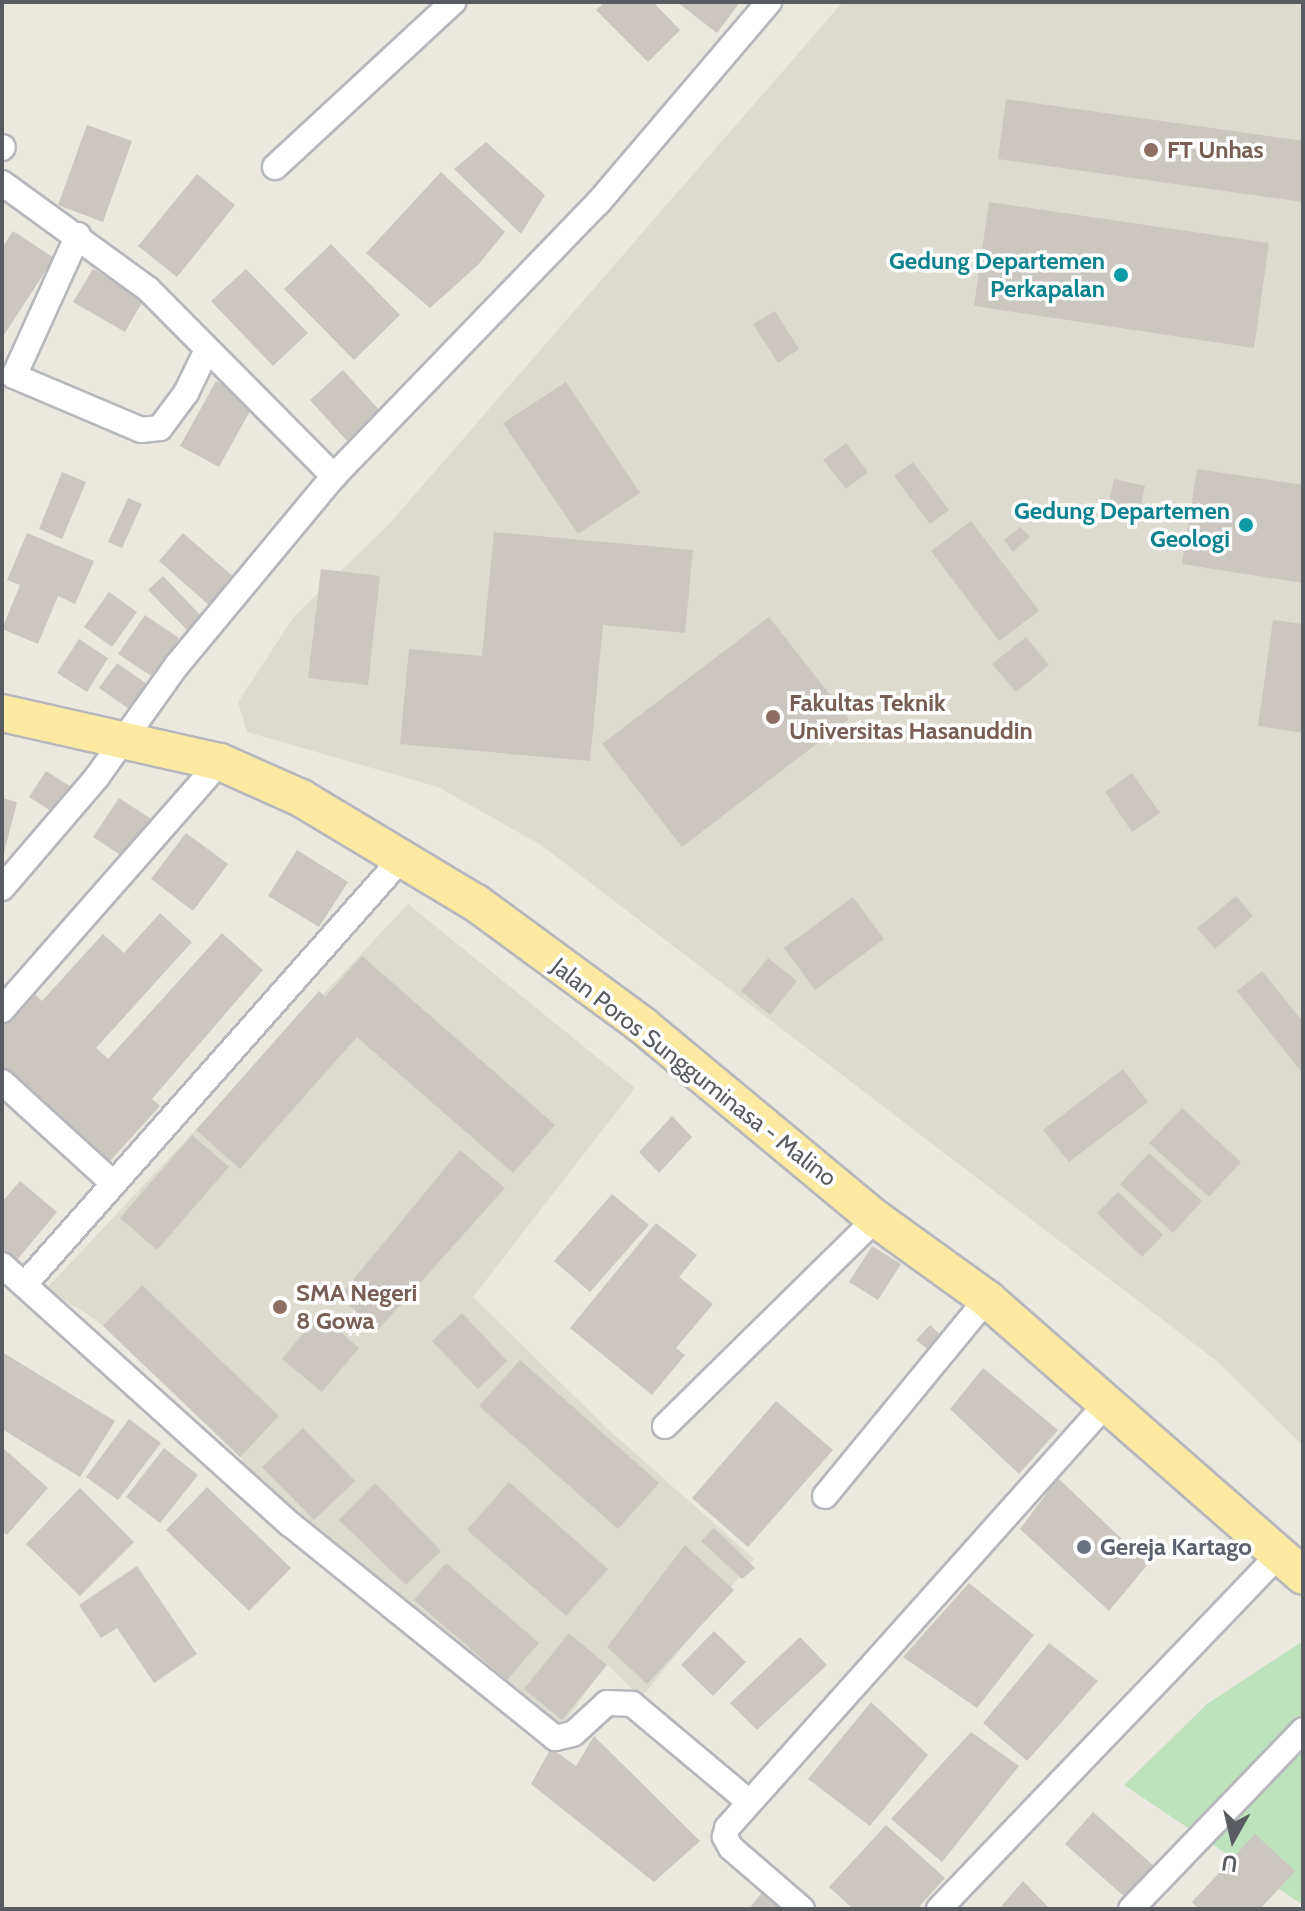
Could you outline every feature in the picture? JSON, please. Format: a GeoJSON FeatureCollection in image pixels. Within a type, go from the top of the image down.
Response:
{"type":"FeatureCollection","features":[{"type":"Feature","properties":{"kind":"main road","name":"Jalan Poros Sungguminasa - Malino"},"geometry":{"type":"LineString","coordinates":[[2,713],[124,737],[220,762],[301,798],[476,903],[642,1025],[876,1219],[987,1299],[1291,1564]]}},
{"type":"Feature","properties":{"kind":"street"},"geometry":{"type":"LineString","coordinates":[[275,167],[453,2]]}},
{"type":"Feature","properties":{"kind":"street"},"geometry":{"type":"LineString","coordinates":[[2,888],[97,777],[177,665],[334,476],[598,203],[769,2]]}},
{"type":"Feature","properties":{"kind":"street"},"geometry":{"type":"LineString","coordinates":[[2,183],[31,208],[78,235],[148,289],[334,476]]}},
{"type":"Feature","properties":{"kind":"street"},"geometry":{"type":"LineString","coordinates":[[78,235],[14,376],[141,430],[160,428],[186,393],[207,350]]}},
{"type":"Feature","properties":{"kind":"street"},"geometry":{"type":"LineString","coordinates":[[2,1010],[220,762]]}},
{"type":"Feature","properties":{"kind":"street"},"geometry":{"type":"LineString","coordinates":[[25,1284],[402,858]]}},
{"type":"Feature","properties":{"kind":"street"},"geometry":{"type":"LineString","coordinates":[[2,1082],[113,1183]]}},
{"type":"Feature","properties":{"kind":"street"},"geometry":{"type":"LineString","coordinates":[[665,1426],[876,1219]]}},
{"type":"Feature","properties":{"kind":"street"},"geometry":{"type":"LineString","coordinates":[[2,1265],[290,1524],[555,1738],[573,1734],[607,1703],[619,1700],[632,1704],[749,1802]]}},
{"type":"Feature","properties":{"kind":"street"},"geometry":{"type":"LineString","coordinates":[[825,1496],[987,1299]]}},
{"type":"Feature","properties":{"kind":"street"},"geometry":{"type":"LineString","coordinates":[[802,1909],[725,1837],[749,1802],[1107,1403]]}},
{"type":"Feature","properties":{"kind":"street"},"geometry":{"type":"LineString","coordinates":[[939,1909],[1291,1564]]}},
{"type":"Feature","properties":{"kind":"street"},"geometry":{"type":"LineString","coordinates":[[1131,1909],[1303,1730]]}},
{"type":"Feature","properties":{"kind":"shaded area","name":"Fakultas Teknik Universitas Hasanuddin"},"geometry":{"type":"Polygon","coordinates":[[[843,2],[1303,2],[1303,1446],[1218,1362],[541,845],[438,787],[247,732],[238,702],[293,618],[390,523],[843,2]]]}},
{"type":"Feature","properties":{"kind":"shaded area","name":"SMA Negeri 8 Gowa"},"geometry":{"type":"Polygon","coordinates":[[[408,904],[635,1088],[473,1297],[609,1430],[754,1559],[641,1698],[606,1663],[559,1731],[238,1481],[243,1460],[193,1404],[95,1319],[46,1289],[408,904]]]}},
{"type":"Feature","properties":{"kind":"green space"},"geometry":{"type":"Polygon","coordinates":[[[1303,1641],[1303,1905],[1124,1785],[1207,1704],[1303,1641]]]}},
{"type":"Feature","properties":{"kind":"building"},"geometry":{"type":"Polygon","coordinates":[[[605,2],[653,2],[680,30],[648,62],[596,10],[605,2]]]}},
{"type":"Feature","properties":{"kind":"building"},"geometry":{"type":"Polygon","coordinates":[[[677,2],[740,2],[717,33],[677,2]]]}},
{"type":"Feature","properties":{"kind":"building","name":"FT Unhas"},"geometry":{"type":"Polygon","coordinates":[[[1006,99],[1303,141],[1303,202],[998,159],[1006,99]]]}},
{"type":"Feature","properties":{"kind":"building"},"geometry":{"type":"Polygon","coordinates":[[[87,125],[132,141],[103,222],[58,205],[87,125]]]}},
{"type":"Feature","properties":{"kind":"building"},"geometry":{"type":"Polygon","coordinates":[[[486,142],[545,195],[521,234],[454,169],[486,142]]]}},
{"type":"Feature","properties":{"kind":"building"},"geometry":{"type":"Polygon","coordinates":[[[441,172],[505,232],[478,265],[430,308],[366,253],[441,172]]]}},
{"type":"Feature","properties":{"kind":"building"},"geometry":{"type":"Polygon","coordinates":[[[197,174],[235,205],[177,277],[138,246],[197,174]]]}},
{"type":"Feature","properties":{"kind":"building","name":"Gedung Departemen Perkapalan"},"geometry":{"type":"Polygon","coordinates":[[[989,202],[1269,243],[1254,348],[974,306],[989,202]]]}},
{"type":"Feature","properties":{"kind":"building"},"geometry":{"type":"Polygon","coordinates":[[[13,231],[54,258],[2,338],[2,248],[13,231]]]}},
{"type":"Feature","properties":{"kind":"building"},"geometry":{"type":"Polygon","coordinates":[[[331,244],[400,315],[354,360],[284,289],[331,244]]]}},
{"type":"Feature","properties":{"kind":"building"},"geometry":{"type":"Polygon","coordinates":[[[93,269],[144,299],[125,332],[73,302],[93,269]]]}},
{"type":"Feature","properties":{"kind":"building"},"geometry":{"type":"Polygon","coordinates":[[[246,269],[308,333],[273,366],[211,301],[246,269]]]}},
{"type":"Feature","properties":{"kind":"building"},"geometry":{"type":"Polygon","coordinates":[[[775,311],[799,349],[778,363],[753,324],[775,311]]]}},
{"type":"Feature","properties":{"kind":"building"},"geometry":{"type":"Polygon","coordinates":[[[343,370],[380,411],[347,441],[310,400],[343,370]]]}},
{"type":"Feature","properties":{"kind":"building"},"geometry":{"type":"Polygon","coordinates":[[[216,381],[255,402],[219,467],[180,446],[216,381]]]}},
{"type":"Feature","properties":{"kind":"building"},"geometry":{"type":"Polygon","coordinates":[[[566,382],[640,493],[578,534],[503,423],[566,382]]]}},
{"type":"Feature","properties":{"kind":"building"},"geometry":{"type":"Polygon","coordinates":[[[846,443],[868,472],[846,489],[823,460],[846,443]]]}},
{"type":"Feature","properties":{"kind":"building"},"geometry":{"type":"Polygon","coordinates":[[[913,462],[949,510],[930,524],[894,476],[913,462]]]}},
{"type":"Feature","properties":{"kind":"building","name":"Gedung Departemen Geologi"},"geometry":{"type":"Polygon","coordinates":[[[1197,469],[1303,485],[1303,583],[1182,564],[1197,469]]]}},
{"type":"Feature","properties":{"kind":"building"},"geometry":{"type":"Polygon","coordinates":[[[62,472],[86,482],[62,539],[39,529],[62,472]]]}},
{"type":"Feature","properties":{"kind":"building"},"geometry":{"type":"Polygon","coordinates":[[[1114,479],[1145,486],[1139,514],[1108,507],[1114,479]]]}},
{"type":"Feature","properties":{"kind":"building"},"geometry":{"type":"Polygon","coordinates":[[[128,498],[142,504],[122,548],[108,542],[128,498]]]}},
{"type":"Feature","properties":{"kind":"building"},"geometry":{"type":"Polygon","coordinates":[[[971,521],[1039,611],[999,641],[931,551],[971,521]]]}},
{"type":"Feature","properties":{"kind":"building"},"geometry":{"type":"Polygon","coordinates":[[[1020,527],[1030,537],[1013,552],[1004,540],[1020,527]]]}},
{"type":"Feature","properties":{"kind":"building"},"geometry":{"type":"Polygon","coordinates":[[[494,532],[693,550],[685,633],[603,625],[590,761],[400,744],[409,649],[482,656],[494,532]]]}},
{"type":"Feature","properties":{"kind":"building"},"geometry":{"type":"Polygon","coordinates":[[[27,533],[94,561],[75,604],[58,596],[38,644],[2,629],[20,585],[7,580],[27,533]]]}},
{"type":"Feature","properties":{"kind":"building"},"geometry":{"type":"Polygon","coordinates":[[[183,533],[235,578],[210,606],[159,561],[183,533]]]}},
{"type":"Feature","properties":{"kind":"building"},"geometry":{"type":"Polygon","coordinates":[[[321,569],[380,576],[368,685],[308,678],[321,569]]]}},
{"type":"Feature","properties":{"kind":"building"},"geometry":{"type":"Polygon","coordinates":[[[163,576],[202,617],[188,631],[148,590],[163,576]]]}},
{"type":"Feature","properties":{"kind":"building"},"geometry":{"type":"Polygon","coordinates":[[[109,592],[137,612],[112,647],[84,627],[109,592]]]}},
{"type":"Feature","properties":{"kind":"building"},"geometry":{"type":"Polygon","coordinates":[[[145,615],[179,638],[153,677],[118,654],[145,615]]]}},
{"type":"Feature","properties":{"kind":"building"},"geometry":{"type":"Polygon","coordinates":[[[769,617],[849,719],[682,847],[602,744],[769,617]]]}},
{"type":"Feature","properties":{"kind":"building"},"geometry":{"type":"Polygon","coordinates":[[[1273,620],[1303,624],[1303,733],[1258,726],[1273,620]]]}},
{"type":"Feature","properties":{"kind":"building"},"geometry":{"type":"Polygon","coordinates":[[[1026,637],[1049,665],[1016,692],[992,664],[1026,637]]]}},
{"type":"Feature","properties":{"kind":"building"},"geometry":{"type":"Polygon","coordinates":[[[79,639],[108,658],[87,692],[57,673],[79,639]]]}},
{"type":"Feature","properties":{"kind":"building"},"geometry":{"type":"Polygon","coordinates":[[[117,663],[147,684],[129,709],[99,688],[117,663]]]}},
{"type":"Feature","properties":{"kind":"building"},"geometry":{"type":"Polygon","coordinates":[[[46,771],[76,790],[59,816],[29,797],[46,771]]]}},
{"type":"Feature","properties":{"kind":"building"},"geometry":{"type":"Polygon","coordinates":[[[1132,773],[1160,813],[1132,832],[1105,792],[1132,773]]]}},
{"type":"Feature","properties":{"kind":"building"},"geometry":{"type":"Polygon","coordinates":[[[2,798],[17,802],[3,857],[2,857],[2,798]]]}},
{"type":"Feature","properties":{"kind":"building"},"geometry":{"type":"Polygon","coordinates":[[[119,798],[165,828],[139,867],[93,837],[119,798]]]}},
{"type":"Feature","properties":{"kind":"building"},"geometry":{"type":"Polygon","coordinates":[[[186,833],[228,864],[193,911],[151,879],[186,833]]]}},
{"type":"Feature","properties":{"kind":"building"},"geometry":{"type":"Polygon","coordinates":[[[297,850],[348,882],[319,927],[268,896],[297,850]]]}},
{"type":"Feature","properties":{"kind":"building"},"geometry":{"type":"Polygon","coordinates":[[[1236,896],[1253,916],[1215,949],[1197,928],[1236,896]]]}},
{"type":"Feature","properties":{"kind":"building"},"geometry":{"type":"Polygon","coordinates":[[[853,897],[884,939],[815,990],[784,948],[853,897]]]}},
{"type":"Feature","properties":{"kind":"building"},"geometry":{"type":"Polygon","coordinates":[[[160,913],[192,942],[96,1048],[108,1059],[222,933],[263,970],[152,1099],[160,1106],[100,1172],[2,1085],[2,1023],[31,991],[42,1001],[103,934],[124,953],[160,913]]]}},
{"type":"Feature","properties":{"kind":"building"},"geometry":{"type":"Polygon","coordinates":[[[362,956],[555,1125],[513,1173],[357,1037],[240,1169],[196,1130],[319,991],[325,997],[362,956]]]}},
{"type":"Feature","properties":{"kind":"building"},"geometry":{"type":"Polygon","coordinates":[[[768,958],[797,981],[770,1015],[741,991],[768,958]]]}},
{"type":"Feature","properties":{"kind":"building"},"geometry":{"type":"Polygon","coordinates":[[[1262,971],[1303,1022],[1303,1074],[1237,991],[1262,971]]]}},
{"type":"Feature","properties":{"kind":"building"},"geometry":{"type":"Polygon","coordinates":[[[1123,1069],[1148,1102],[1069,1162],[1043,1130],[1123,1069]]]}},
{"type":"Feature","properties":{"kind":"building"},"geometry":{"type":"Polygon","coordinates":[[[1182,1108],[1241,1162],[1209,1197],[1149,1143],[1182,1108]]]}},
{"type":"Feature","properties":{"kind":"building"},"geometry":{"type":"Polygon","coordinates":[[[672,1116],[692,1137],[659,1173],[639,1152],[672,1116]]]}},
{"type":"Feature","properties":{"kind":"building"},"geometry":{"type":"Polygon","coordinates":[[[192,1135],[229,1167],[157,1250],[120,1218],[192,1135]]]}},
{"type":"Feature","properties":{"kind":"building"},"geometry":{"type":"Polygon","coordinates":[[[460,1150],[505,1188],[378,1330],[339,1297],[460,1150]]]}},
{"type":"Feature","properties":{"kind":"building"},"geometry":{"type":"Polygon","coordinates":[[[1149,1153],[1202,1201],[1173,1233],[1120,1184],[1149,1153]]]}},
{"type":"Feature","properties":{"kind":"building"},"geometry":{"type":"Polygon","coordinates":[[[20,1181],[57,1212],[16,1261],[2,1249],[2,1202],[20,1181]]]}},
{"type":"Feature","properties":{"kind":"building"},"geometry":{"type":"Polygon","coordinates":[[[1118,1192],[1163,1235],[1142,1257],[1097,1213],[1118,1192]]]}},
{"type":"Feature","properties":{"kind":"building"},"geometry":{"type":"Polygon","coordinates":[[[612,1194],[649,1225],[590,1292],[554,1261],[612,1194]]]}},
{"type":"Feature","properties":{"kind":"building"},"geometry":{"type":"Polygon","coordinates":[[[656,1223],[697,1255],[679,1277],[713,1304],[676,1348],[685,1355],[652,1395],[570,1328],[656,1223]]]}},
{"type":"Feature","properties":{"kind":"building"},"geometry":{"type":"Polygon","coordinates":[[[872,1246],[901,1264],[878,1300],[849,1282],[872,1246]]]}},
{"type":"Feature","properties":{"kind":"building"},"geometry":{"type":"Polygon","coordinates":[[[142,1285],[279,1416],[240,1457],[103,1326],[142,1285]]]}},
{"type":"Feature","properties":{"kind":"building"},"geometry":{"type":"Polygon","coordinates":[[[462,1313],[507,1361],[478,1389],[432,1341],[462,1313]]]}},
{"type":"Feature","properties":{"kind":"building"},"geometry":{"type":"Polygon","coordinates":[[[319,1314],[359,1348],[322,1392],[282,1359],[319,1314]]]}},
{"type":"Feature","properties":{"kind":"building"},"geometry":{"type":"Polygon","coordinates":[[[930,1325],[945,1339],[931,1352],[916,1340],[930,1325]]]}},
{"type":"Feature","properties":{"kind":"building"},"geometry":{"type":"Polygon","coordinates":[[[2,1352],[115,1421],[80,1477],[2,1429],[2,1352]]]}},
{"type":"Feature","properties":{"kind":"building"},"geometry":{"type":"Polygon","coordinates":[[[520,1360],[659,1483],[618,1529],[479,1406],[520,1360]]]}},
{"type":"Feature","properties":{"kind":"building"},"geometry":{"type":"Polygon","coordinates":[[[983,1368],[1058,1430],[1019,1474],[950,1409],[983,1368]]]}},
{"type":"Feature","properties":{"kind":"building"},"geometry":{"type":"Polygon","coordinates":[[[776,1401],[833,1450],[748,1547],[692,1498],[776,1401]]]}},
{"type":"Feature","properties":{"kind":"building"},"geometry":{"type":"Polygon","coordinates":[[[129,1419],[161,1443],[118,1500],[86,1477],[129,1419]]]}},
{"type":"Feature","properties":{"kind":"building"},"geometry":{"type":"Polygon","coordinates":[[[303,1428],[355,1481],[314,1520],[262,1467],[303,1428]]]}},
{"type":"Feature","properties":{"kind":"building"},"geometry":{"type":"Polygon","coordinates":[[[2,1447],[48,1488],[7,1535],[2,1531],[2,1447]]]}},
{"type":"Feature","properties":{"kind":"building"},"geometry":{"type":"Polygon","coordinates":[[[164,1448],[198,1475],[160,1523],[126,1497],[164,1448]]]}},
{"type":"Feature","properties":{"kind":"building","name":"Gereja Kartago"},"geometry":{"type":"Polygon","coordinates":[[[1058,1478],[1148,1564],[1109,1611],[1020,1529],[1058,1478]]]}},
{"type":"Feature","properties":{"kind":"building"},"geometry":{"type":"Polygon","coordinates":[[[509,1482],[608,1569],[566,1616],[467,1530],[509,1482]]]}},
{"type":"Feature","properties":{"kind":"building"},"geometry":{"type":"Polygon","coordinates":[[[375,1483],[441,1551],[406,1585],[339,1520],[375,1483]]]}},
{"type":"Feature","properties":{"kind":"building"},"geometry":{"type":"Polygon","coordinates":[[[207,1487],[291,1568],[249,1611],[166,1530],[207,1487]]]}},
{"type":"Feature","properties":{"kind":"building"},"geometry":{"type":"Polygon","coordinates":[[[80,1488],[134,1542],[80,1596],[26,1544],[80,1488]]]}},
{"type":"Feature","properties":{"kind":"building"},"geometry":{"type":"Polygon","coordinates":[[[714,1528],[755,1568],[742,1579],[701,1541],[714,1528]]]}},
{"type":"Feature","properties":{"kind":"building"},"geometry":{"type":"Polygon","coordinates":[[[685,1545],[734,1590],[647,1684],[607,1647],[685,1545]]]}},
{"type":"Feature","properties":{"kind":"building"},"geometry":{"type":"Polygon","coordinates":[[[446,1563],[539,1643],[507,1680],[414,1600],[446,1563]]]}},
{"type":"Feature","properties":{"kind":"building"},"geometry":{"type":"Polygon","coordinates":[[[137,1566],[197,1654],[154,1683],[117,1628],[101,1638],[79,1605],[137,1566]]]}},
{"type":"Feature","properties":{"kind":"building"},"geometry":{"type":"Polygon","coordinates":[[[969,1583],[1034,1635],[977,1708],[903,1657],[969,1583]]]}},
{"type":"Feature","properties":{"kind":"building"},"geometry":{"type":"Polygon","coordinates":[[[714,1631],[746,1662],[713,1696],[681,1665],[714,1631]]]}},
{"type":"Feature","properties":{"kind":"building"},"geometry":{"type":"Polygon","coordinates":[[[569,1633],[607,1665],[562,1720],[524,1689],[569,1633]]]}},
{"type":"Feature","properties":{"kind":"building"},"geometry":{"type":"Polygon","coordinates":[[[800,1637],[827,1665],[757,1730],[730,1703],[800,1637]]]}},
{"type":"Feature","properties":{"kind":"building"},"geometry":{"type":"Polygon","coordinates":[[[1049,1643],[1098,1681],[1027,1761],[983,1723],[1049,1643]]]}},
{"type":"Feature","properties":{"kind":"building"},"geometry":{"type":"Polygon","coordinates":[[[871,1702],[928,1755],[870,1826],[808,1779],[871,1702]]]}},
{"type":"Feature","properties":{"kind":"building"},"geometry":{"type":"Polygon","coordinates":[[[971,1732],[1019,1766],[942,1862],[891,1819],[971,1732]]]}},
{"type":"Feature","properties":{"kind":"building"},"geometry":{"type":"Polygon","coordinates":[[[594,1736],[700,1841],[654,1882],[531,1784],[551,1748],[576,1766],[594,1736]]]}},
{"type":"Feature","properties":{"kind":"building"},"geometry":{"type":"Polygon","coordinates":[[[1093,1812],[1155,1867],[1127,1899],[1065,1844],[1093,1812]]]}},
{"type":"Feature","properties":{"kind":"building"},"geometry":{"type":"Polygon","coordinates":[[[886,1825],[945,1878],[917,1909],[853,1909],[829,1887],[886,1825]]]}},
{"type":"Feature","properties":{"kind":"building"},"geometry":{"type":"Polygon","coordinates":[[[1255,1834],[1295,1871],[1260,1909],[1199,1909],[1192,1902],[1255,1834]]]}},
{"type":"Feature","properties":{"kind":"building"},"geometry":{"type":"Polygon","coordinates":[[[1023,1881],[1050,1909],[999,1909],[1023,1881]]]}},
{"type":"Feature","properties":{"kind":"building"},"geometry":{"type":"Polygon","coordinates":[[[768,1885],[789,1909],[749,1909],[768,1885]]]}},
{"type":"Feature","properties":{"kind":"place","name":"FT Unhas"},"geometry":{"type":"Point","coordinates":[1151,150]}},
{"type":"Feature","properties":{"kind":"place","name":"Gedung Departemen Perkapalan"},"geometry":{"type":"Point","coordinates":[1121,275]}},
{"type":"Feature","properties":{"kind":"place","name":"Gedung Departemen Geologi"},"geometry":{"type":"Point","coordinates":[1246,525]}},
{"type":"Feature","properties":{"kind":"place","name":"Fakultas Teknik Universitas Hasanuddin"},"geometry":{"type":"Point","coordinates":[773,717]}},
{"type":"Feature","properties":{"kind":"place","name":"SMA Negeri 8 Gowa"},"geometry":{"type":"Point","coordinates":[280,1307]}},
{"type":"Feature","properties":{"kind":"place","name":"Gereja Kartago"},"geometry":{"type":"Point","coordinates":[1084,1547]}}]}
